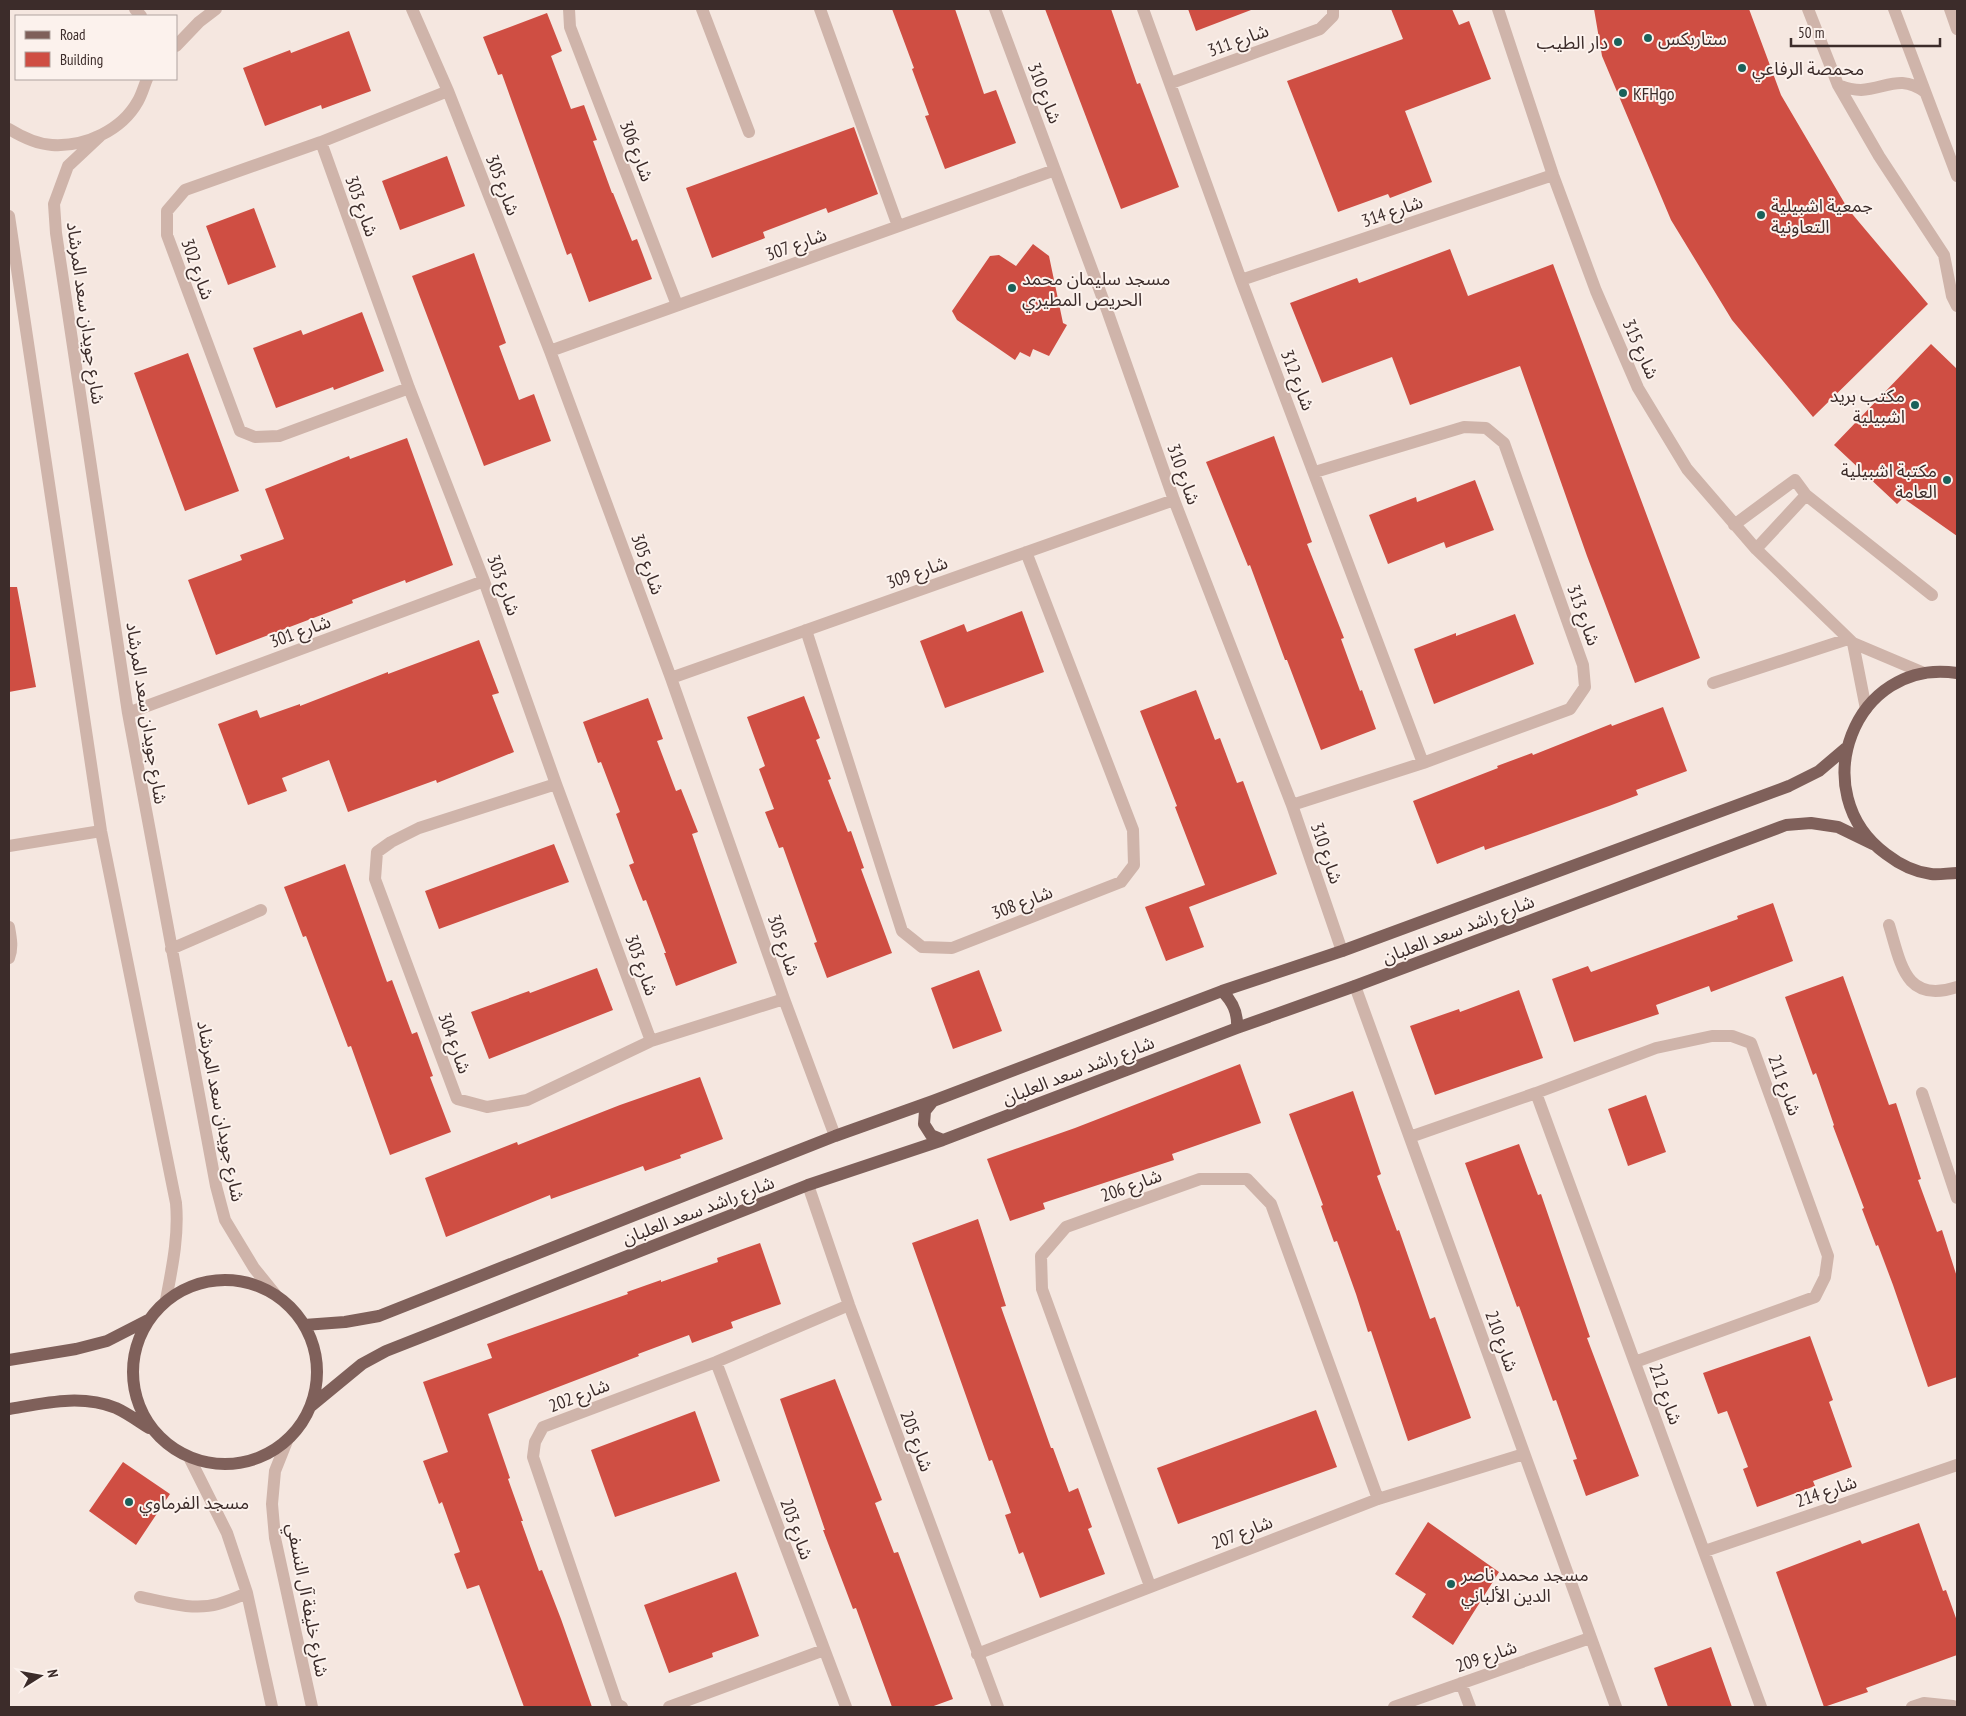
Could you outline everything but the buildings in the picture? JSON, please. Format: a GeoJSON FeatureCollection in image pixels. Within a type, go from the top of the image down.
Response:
{"type":"FeatureCollection","features":[{"type":"Feature","properties":{"kind":"main road"},"geometry":{"type":"LineString","coordinates":[[1957,673],[1924,674],[1902,681],[1882,693],[1866,709],[1854,728],[1846,748],[1844,783],[1853,816],[1872,844],[1899,864],[1930,874],[1957,873]]}},
{"type":"Feature","properties":{"kind":"main road","name":"شارع راشد سعد العلبان"},"geometry":{"type":"LineString","coordinates":[[304,1324],[345,1322],[379,1316],[836,1136],[934,1101],[1222,991],[1342,951],[1789,786],[1819,771],[1846,748]]}},
{"type":"Feature","properties":{"kind":"main road","name":"شارع راشد سعد العلبان"},"geometry":{"type":"LineString","coordinates":[[312,1406],[362,1364],[386,1351],[808,1185],[943,1140],[1237,1028],[1355,986],[1786,825],[1811,823],[1838,827],[1872,844]]}},
{"type":"Feature","properties":{"kind":"main road"},"geometry":{"type":"LineString","coordinates":[[1222,991],[1233,1004],[1237,1028]]}},
{"type":"Feature","properties":{"kind":"main road"},"geometry":{"type":"LineString","coordinates":[[934,1101],[925,1111],[924,1124],[931,1135],[943,1140]]}},
{"type":"Feature","properties":{"kind":"main road"},"geometry":{"type":"LineString","coordinates":[[9,1409],[63,1400],[92,1401],[116,1408],[150,1428],[171,1448],[190,1459],[216,1465],[241,1464],[266,1456],[287,1442],[302,1425],[312,1406],[317,1378],[316,1360],[315,1350],[304,1324],[291,1307],[275,1294],[248,1282],[219,1279],[191,1285],[166,1300],[148,1320],[136,1346],[132,1374],[137,1403],[150,1428]]}},
{"type":"Feature","properties":{"kind":"main road"},"geometry":{"type":"LineString","coordinates":[[9,1360],[76,1349],[107,1341],[148,1320]]}},
{"type":"Feature","properties":{"kind":"street"},"geometry":{"type":"LineString","coordinates":[[178,44],[199,22],[216,9]]}},
{"type":"Feature","properties":{"kind":"street","name":"شارع 305"},"geometry":{"type":"LineString","coordinates":[[412,9],[448,91],[550,351],[671,678],[784,999],[836,1136]]}},
{"type":"Feature","properties":{"kind":"street","name":"شارع 306"},"geometry":{"type":"LineString","coordinates":[[568,9],[570,27],[677,305]]}},
{"type":"Feature","properties":{"kind":"street"},"geometry":{"type":"LineString","coordinates":[[702,9],[749,132]]}},
{"type":"Feature","properties":{"kind":"street"},"geometry":{"type":"LineString","coordinates":[[820,9],[898,226]]}},
{"type":"Feature","properties":{"kind":"street","name":"شارع 310"},"geometry":{"type":"LineString","coordinates":[[995,9],[1174,500],[1292,805],[1342,951]]}},
{"type":"Feature","properties":{"kind":"street","name":"شارع 312"},"geometry":{"type":"LineString","coordinates":[[1143,9],[1241,280],[1315,472],[1423,763]]}},
{"type":"Feature","properties":{"kind":"street","name":"شارع 311"},"geometry":{"type":"LineString","coordinates":[[1171,83],[1320,29],[1334,16],[1333,9]]}},
{"type":"Feature","properties":{"kind":"street","name":"شارع 315"},"geometry":{"type":"LineString","coordinates":[[1498,9],[1553,174],[1596,291],[1638,388],[1687,469],[1756,549],[1851,641],[1924,674]]}},
{"type":"Feature","properties":{"kind":"street"},"geometry":{"type":"LineString","coordinates":[[1808,9],[1838,85],[1879,156],[1939,245],[1944,255],[1952,296],[1957,306]]}},
{"type":"Feature","properties":{"kind":"street"},"geometry":{"type":"LineString","coordinates":[[1894,9],[1957,176]]}},
{"type":"Feature","properties":{"kind":"street"},"geometry":{"type":"LineString","coordinates":[[1950,9],[1957,29]]}},
{"type":"Feature","properties":{"kind":"street"},"geometry":{"type":"LineString","coordinates":[[9,129],[28,140],[51,145],[75,144],[100,136],[122,121],[127,115],[138,101],[147,80]]}},
{"type":"Feature","properties":{"kind":"street"},"geometry":{"type":"LineString","coordinates":[[1838,85],[1862,90],[1902,82],[1915,84],[1925,92]]}},
{"type":"Feature","properties":{"kind":"street","name":"شارع 302"},"geometry":{"type":"LineString","coordinates":[[409,388],[279,436],[255,437],[240,431],[167,235],[167,210],[185,190],[320,142],[448,91]]}},
{"type":"Feature","properties":{"kind":"street","name":"شارع جويدان سعد المرشاد"},"geometry":{"type":"LineString","coordinates":[[100,136],[68,166],[54,204],[56,233],[128,713],[216,1186],[225,1220],[254,1268],[275,1294]]}},
{"type":"Feature","properties":{"kind":"street","name":"شارع 303"},"geometry":{"type":"LineString","coordinates":[[320,142],[409,388],[484,581],[556,784],[652,1041]]}},
{"type":"Feature","properties":{"kind":"street","name":"شارع 307"},"geometry":{"type":"LineString","coordinates":[[550,351],[1055,170]]}},
{"type":"Feature","properties":{"kind":"street","name":"شارع 314"},"geometry":{"type":"LineString","coordinates":[[1241,280],[1553,174]]}},
{"type":"Feature","properties":{"kind":"street"},"geometry":{"type":"LineString","coordinates":[[9,216],[101,831],[176,1203],[178,1220],[176,1247],[166,1300]]}},
{"type":"Feature","properties":{"kind":"street"},"geometry":{"type":"LineString","coordinates":[[1951,284],[1957,268]]}},
{"type":"Feature","properties":{"kind":"street","name":"شارع 313"},"geometry":{"type":"LineString","coordinates":[[1292,805],[1423,763],[1570,708],[1585,687],[1583,665],[1504,443],[1486,428],[1464,427],[1315,472]]}},
{"type":"Feature","properties":{"kind":"street"},"geometry":{"type":"LineString","coordinates":[[1734,525],[1795,480],[1806,495],[1932,595]]}},
{"type":"Feature","properties":{"kind":"street"},"geometry":{"type":"LineString","coordinates":[[1756,549],[1806,495]]}},
{"type":"Feature","properties":{"kind":"street","name":"شارع 309"},"geometry":{"type":"LineString","coordinates":[[671,678],[1174,500]]}},
{"type":"Feature","properties":{"kind":"street","name":"شارع 308"},"geometry":{"type":"LineString","coordinates":[[806,630],[902,930],[922,948],[952,948],[1121,882],[1134,865],[1133,830],[1026,552]]}},
{"type":"Feature","properties":{"kind":"street","name":"شارع 301"},"geometry":{"type":"LineString","coordinates":[[128,713],[484,581]]}},
{"type":"Feature","properties":{"kind":"street"},"geometry":{"type":"LineString","coordinates":[[1713,682],[1851,641],[1866,709]]}},
{"type":"Feature","properties":{"kind":"street","name":"شارع 304"},"geometry":{"type":"LineString","coordinates":[[556,784],[419,828],[391,842],[377,852],[375,879],[457,1098],[487,1107],[527,1100],[652,1041],[784,999]]}},
{"type":"Feature","properties":{"kind":"street"},"geometry":{"type":"LineString","coordinates":[[9,846],[101,831]]}},
{"type":"Feature","properties":{"kind":"street"},"geometry":{"type":"LineString","coordinates":[[171,949],[261,910]]}},
{"type":"Feature","properties":{"kind":"street"},"geometry":{"type":"LineString","coordinates":[[1889,926],[1902,968],[1909,980],[1919,988],[1932,992],[1957,986]]}},
{"type":"Feature","properties":{"kind":"street"},"geometry":{"type":"LineString","coordinates":[[9,927],[12,952],[9,958]]}},
{"type":"Feature","properties":{"kind":"street","name":"شارع 210"},"geometry":{"type":"LineString","coordinates":[[1355,986],[1616,1707]]}},
{"type":"Feature","properties":{"kind":"street","name":"شارع 211"},"geometry":{"type":"LineString","coordinates":[[1410,1137],[1656,1048],[1712,1036],[1732,1036],[1751,1043],[1828,1256],[1825,1277],[1815,1297],[1635,1362]]}},
{"type":"Feature","properties":{"kind":"street","name":"شارع 212"},"geometry":{"type":"LineString","coordinates":[[1536,1093],[1761,1707]]}},
{"type":"Feature","properties":{"kind":"street"},"geometry":{"type":"LineString","coordinates":[[1922,1094],[1957,1198]]}},
{"type":"Feature","properties":{"kind":"street","name":"شارع 206"},"geometry":{"type":"LineString","coordinates":[[1150,1586],[1042,1289],[1041,1256],[1066,1227],[1200,1179],[1247,1179],[1271,1204],[1378,1499]]}},
{"type":"Feature","properties":{"kind":"street","name":"شارع 205"},"geometry":{"type":"LineString","coordinates":[[808,1185],[849,1305],[998,1707]]}},
{"type":"Feature","properties":{"kind":"street","name":"شارع 202"},"geometry":{"type":"LineString","coordinates":[[622,1707],[617,1704],[532,1457],[535,1442],[543,1428],[716,1362],[849,1305]]}},
{"type":"Feature","properties":{"kind":"street","name":"شارع 203"},"geometry":{"type":"LineString","coordinates":[[716,1362],[846,1707]]}},
{"type":"Feature","properties":{"kind":"street","name":"شارع خليفة آل النسفي"},"geometry":{"type":"LineString","coordinates":[[287,1442],[275,1471],[272,1504],[275,1538],[312,1707]]}},
{"type":"Feature","properties":{"kind":"street","name":"شارع 207"},"geometry":{"type":"LineString","coordinates":[[978,1654],[1378,1499],[1524,1454]]}},
{"type":"Feature","properties":{"kind":"street"},"geometry":{"type":"LineString","coordinates":[[190,1459],[227,1533],[248,1593],[272,1707]]}},
{"type":"Feature","properties":{"kind":"street","name":"شارع 214"},"geometry":{"type":"LineString","coordinates":[[1705,1551],[1957,1465]]}},
{"type":"Feature","properties":{"kind":"street"},"geometry":{"type":"LineString","coordinates":[[140,1597],[204,1607],[248,1593]]}},
{"type":"Feature","properties":{"kind":"street","name":"شارع 209"},"geometry":{"type":"LineString","coordinates":[[1394,1707],[1590,1638]]}},
{"type":"Feature","properties":{"kind":"street"},"geometry":{"type":"LineString","coordinates":[[669,1707],[824,1650]]}},
{"type":"Feature","properties":{"kind":"street"},"geometry":{"type":"LineString","coordinates":[[1461,1682],[1470,1707]]}},
{"type":"Feature","properties":{"kind":"street"},"geometry":{"type":"LineString","coordinates":[[1912,1707],[1924,1703],[1954,1707]]}},
{"type":"Feature","properties":{"kind":"place","name":"ستاربكس"},"geometry":{"type":"Point","coordinates":[1648,38]}},
{"type":"Feature","properties":{"kind":"place","name":"دار الطيب"},"geometry":{"type":"Point","coordinates":[1618,42]}},
{"type":"Feature","properties":{"kind":"place","name":"محمصة الرفاعي"},"geometry":{"type":"Point","coordinates":[1742,68]}},
{"type":"Feature","properties":{"kind":"place","name":"KFHgo"},"geometry":{"type":"Point","coordinates":[1623,93]}},
{"type":"Feature","properties":{"kind":"place","name":"جمعية اشبيلية التعاونية"},"geometry":{"type":"Point","coordinates":[1761,215]}},
{"type":"Feature","properties":{"kind":"place","name":"مسجد سليمان محمد الحريص المطيري"},"geometry":{"type":"Point","coordinates":[1012,288]}},
{"type":"Feature","properties":{"kind":"place","name":"مكتب بريد اشبيلية"},"geometry":{"type":"Point","coordinates":[1915,405]}},
{"type":"Feature","properties":{"kind":"place","name":"مكتبة اشبيلية العامة"},"geometry":{"type":"Point","coordinates":[1947,480]}},
{"type":"Feature","properties":{"kind":"place","name":"مسجد الفرماوي"},"geometry":{"type":"Point","coordinates":[129,1502]}},
{"type":"Feature","properties":{"kind":"place","name":"مسجد محمد ناصر الدين الألباني"},"geometry":{"type":"Point","coordinates":[1451,1584]}}]}
